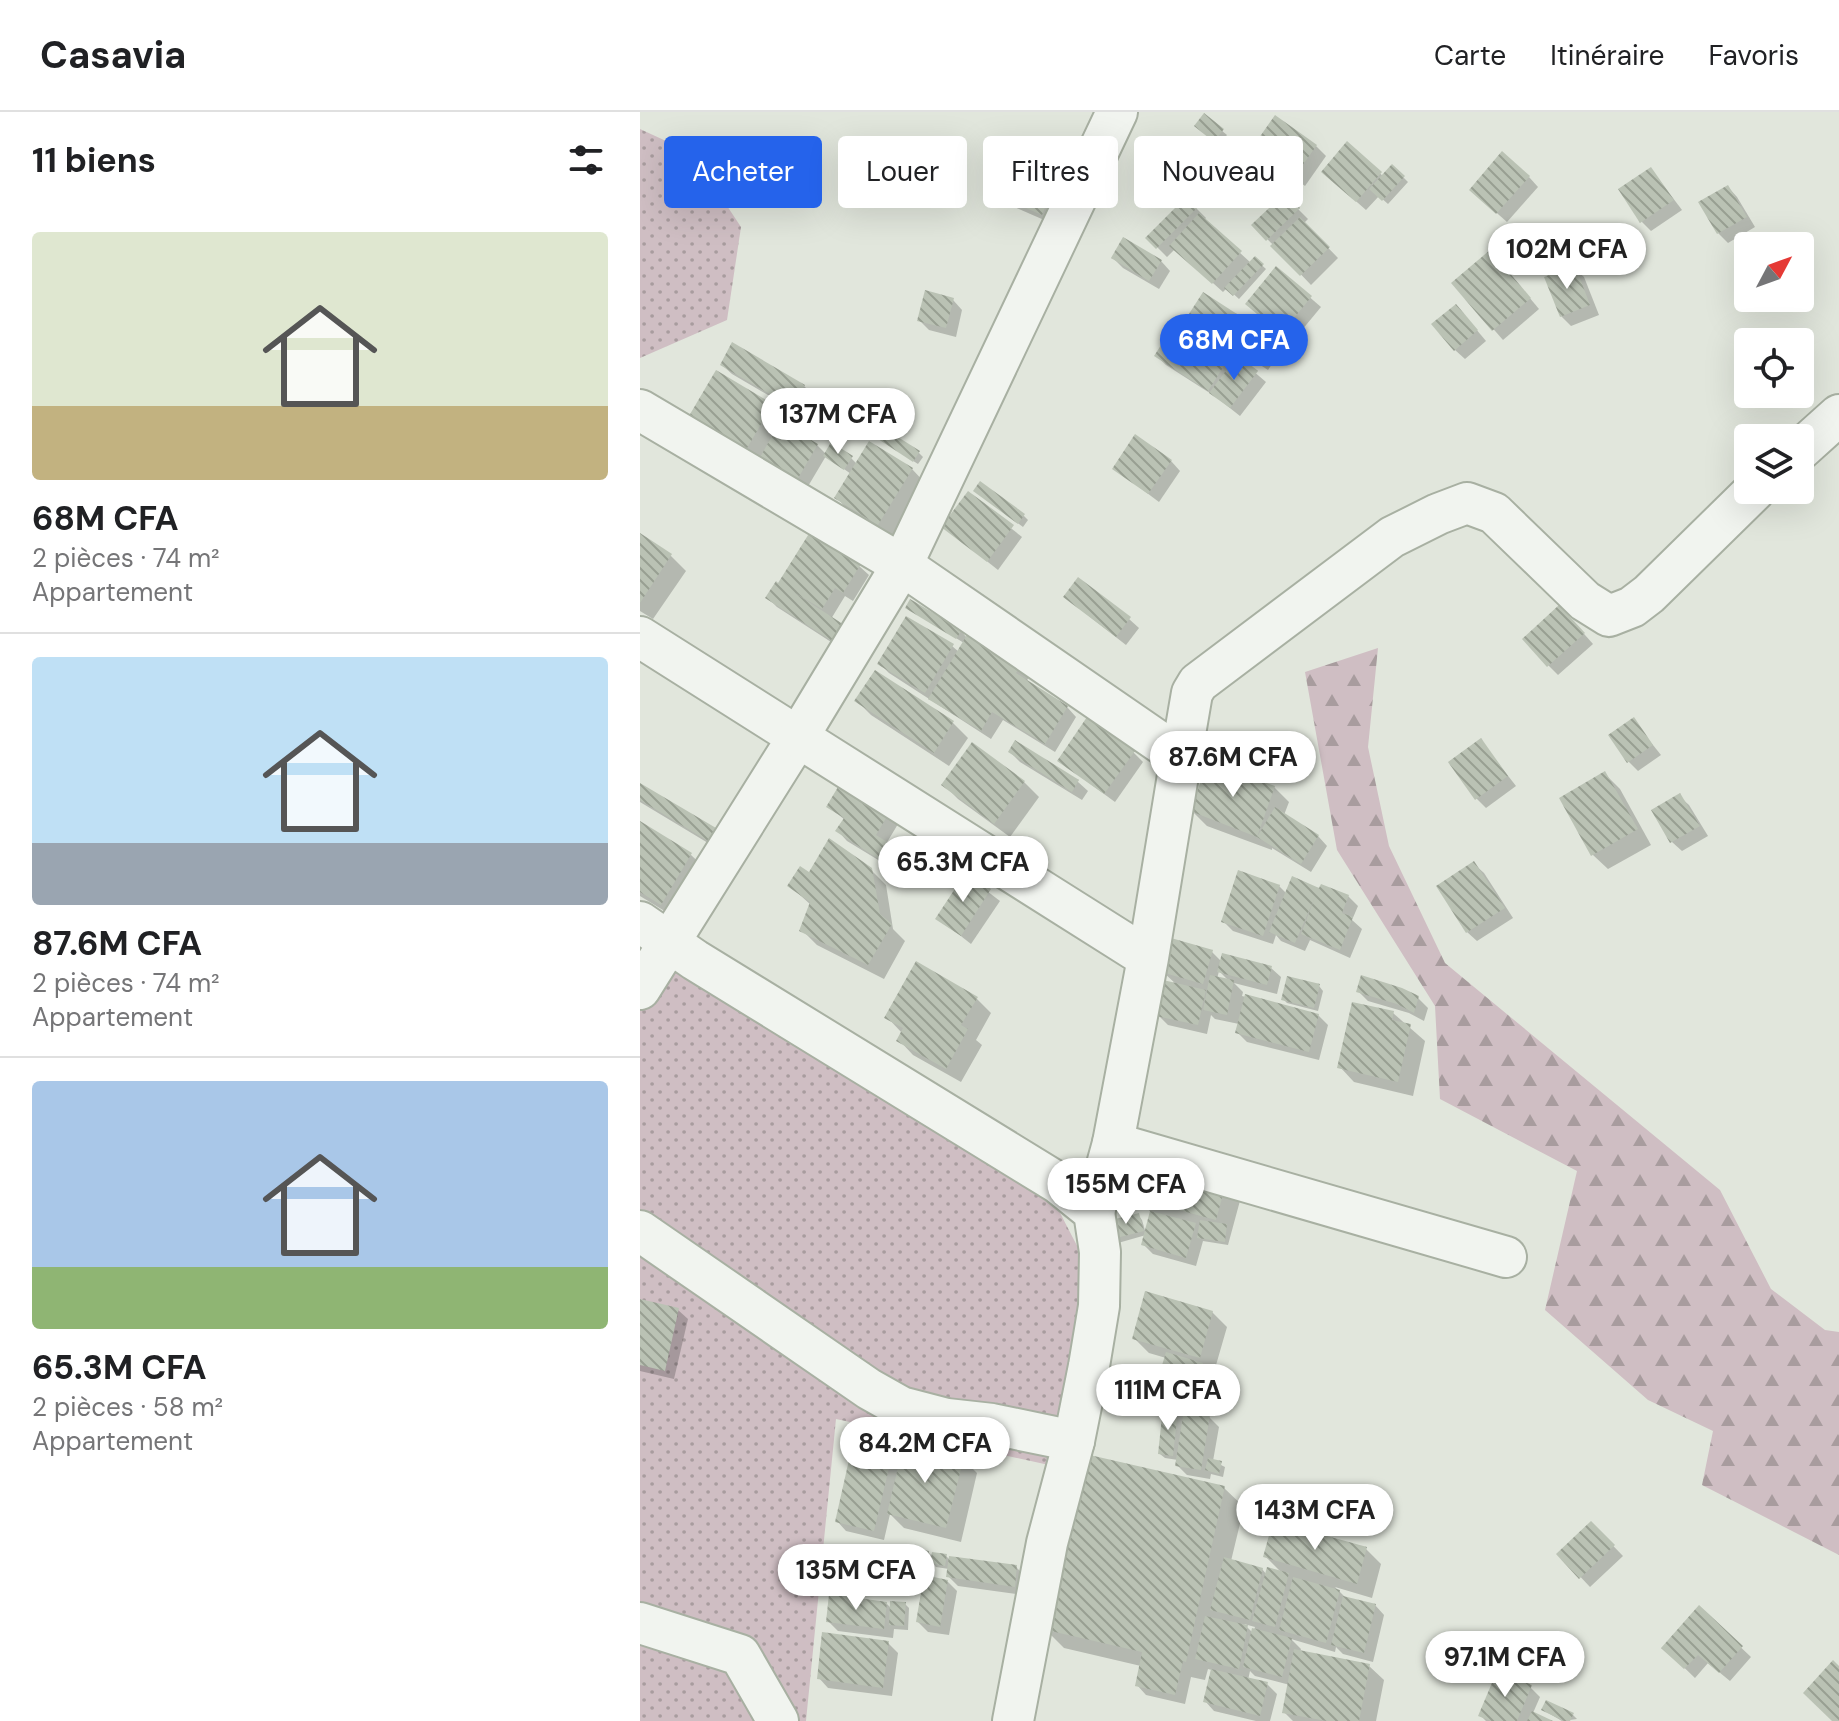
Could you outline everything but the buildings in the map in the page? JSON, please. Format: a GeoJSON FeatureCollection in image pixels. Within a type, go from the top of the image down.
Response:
{"type":"FeatureCollection","features":[{"type":"Feature","properties":{"kind":"street"},"geometry":{"type":"LineString","coordinates":[[640,989],[655,932],[798,737],[902,565],[1117,112]]}},
{"type":"Feature","properties":{"kind":"street"},"geometry":{"type":"LineString","coordinates":[[640,410],[902,565],[1181,757]]}},
{"type":"Feature","properties":{"kind":"street"},"geometry":{"type":"LineString","coordinates":[[1814,437],[1839,415]]}},
{"type":"Feature","properties":{"kind":"street"},"geometry":{"type":"LineString","coordinates":[[1013,1721],[1047,1543],[1074,1441],[1099,1306],[1100,1252],[1094,1212],[1113,1143],[1148,958],[1192,693],[1198,683],[1392,537],[1467,503],[1494,513],[1585,601],[1609,616],[1632,607],[1649,594],[1741,504]]}},
{"type":"Feature","properties":{"kind":"street"},"geometry":{"type":"LineString","coordinates":[[640,637],[1148,958]]}},
{"type":"Feature","properties":{"kind":"street"},"geometry":{"type":"LineString","coordinates":[[655,932],[1058,1183],[1094,1212]]}},
{"type":"Feature","properties":{"kind":"street"},"geometry":{"type":"LineString","coordinates":[[1113,1143],[1506,1257]]}},
{"type":"Feature","properties":{"kind":"street"},"geometry":{"type":"LineString","coordinates":[[640,1231],[869,1389],[901,1407],[947,1419],[992,1424],[1074,1441]]}},
{"type":"Feature","properties":{"kind":"street"},"geometry":{"type":"LineString","coordinates":[[640,1623],[740,1655],[778,1721]]}},
{"type":"Feature","properties":{"kind":"green space"},"geometry":{"type":"Polygon","coordinates":[[[640,129],[664,140],[664,208],[728,208],[741,227],[727,320],[640,358],[640,129]]]}},
{"type":"Feature","properties":{"kind":"green space"},"geometry":{"type":"Polygon","coordinates":[[[1378,648],[1368,747],[1389,846],[1445,963],[1720,1190],[1771,1289],[1825,1330],[1839,1332],[1839,1555],[1702,1485],[1713,1431],[1648,1400],[1545,1310],[1577,1171],[1440,1099],[1435,1006],[1337,850],[1305,672],[1378,648]]]}},
{"type":"Feature","properties":{"kind":"green space"},"geometry":{"type":"Polygon","coordinates":[[[670,956],[1057,1207],[1088,1267],[1049,1465],[836,1419],[806,1721],[640,1721],[640,1002],[670,956]]]}}]}
